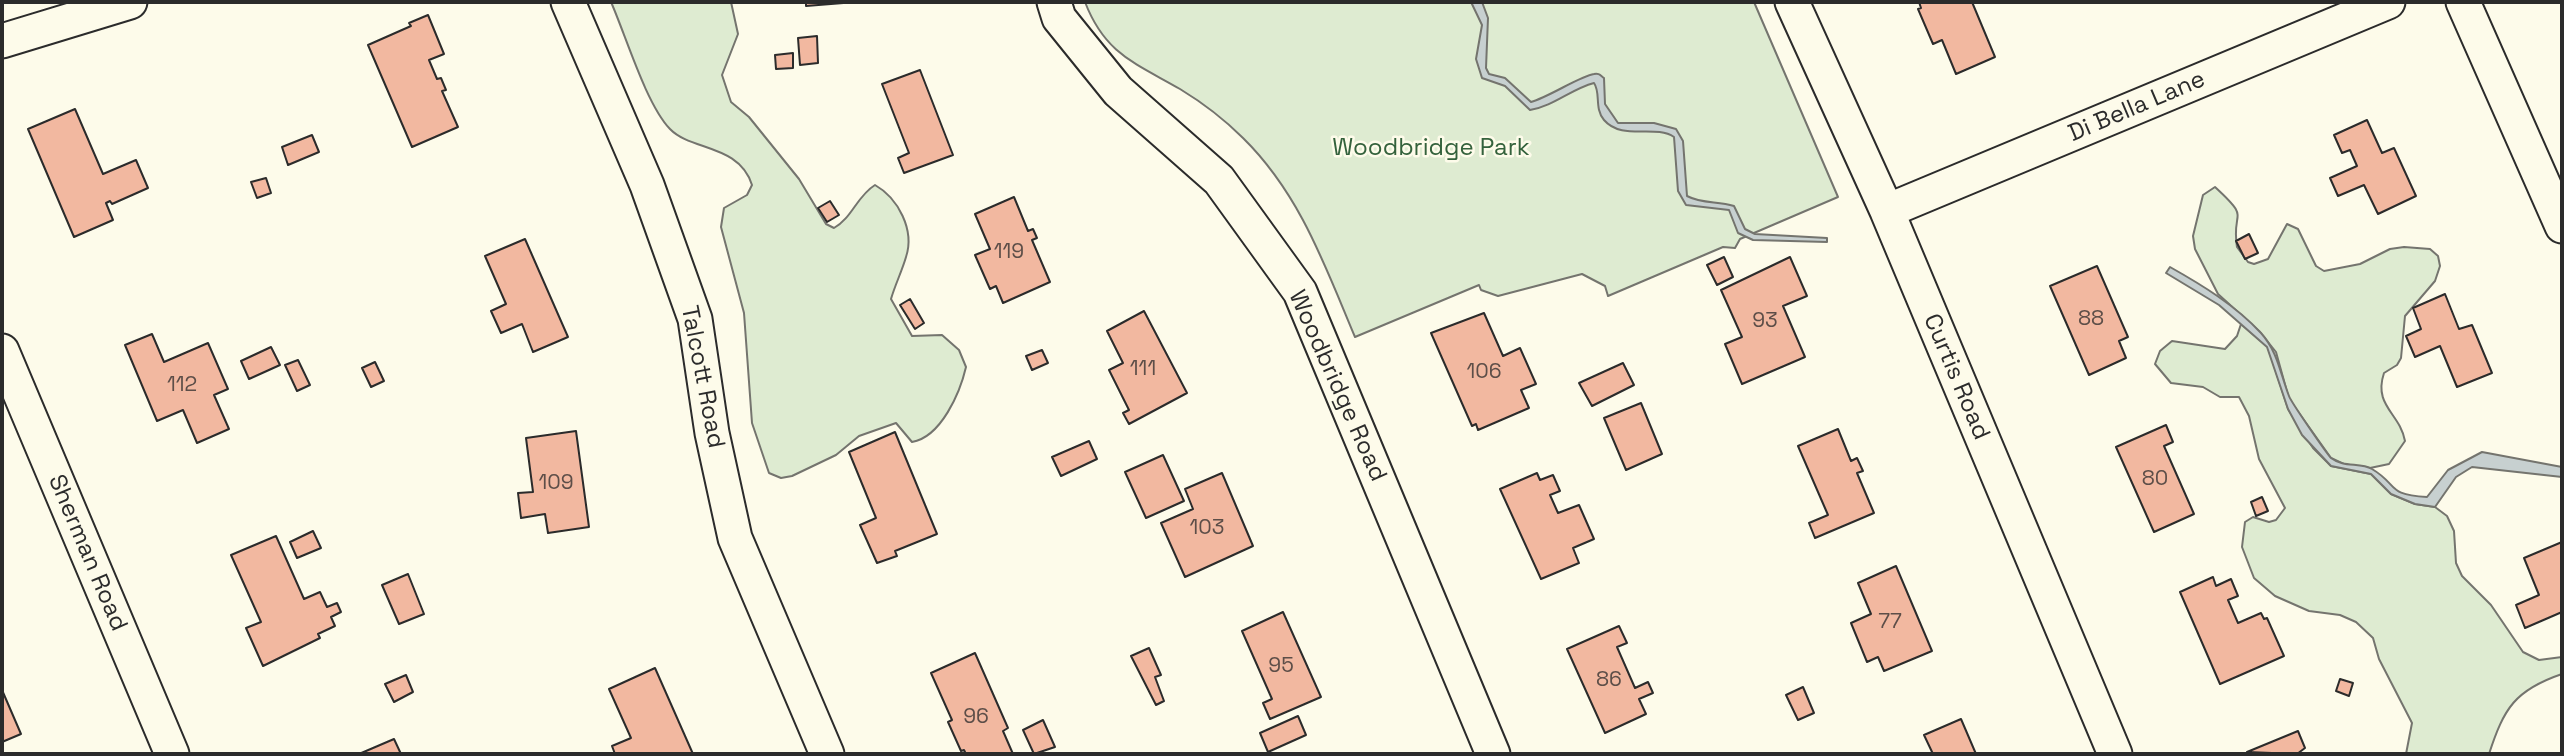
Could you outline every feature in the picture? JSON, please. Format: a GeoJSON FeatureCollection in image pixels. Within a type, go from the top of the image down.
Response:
{"type":"FeatureCollection","features":[{"type":"Feature","properties":{"kind":"street"},"geometry":{"type":"LineString","coordinates":[[2,41],[130,2]]}},
{"type":"Feature","properties":{"kind":"street","name":"Talcott Road"},"geometry":{"type":"LineString","coordinates":[[568,2],[647,185],[695,319],[712,433],[734,538],[827,754]]}},
{"type":"Feature","properties":{"kind":"street","name":"Woodbridge Road"},"geometry":{"type":"LineString","coordinates":[[1054,2],[1059,18],[1118,91],[1219,180],[1300,292],[1493,754]]}},
{"type":"Feature","properties":{"kind":"street","name":"Curtis Road"},"geometry":{"type":"LineString","coordinates":[[1792,2],[1887,211],[2115,754]]}},
{"type":"Feature","properties":{"kind":"street","name":"Di Bella Lane"},"geometry":{"type":"LineString","coordinates":[[1887,211],[2388,2]]}},
{"type":"Feature","properties":{"kind":"street"},"geometry":{"type":"LineString","coordinates":[[2463,2],[2562,226]]}},
{"type":"Feature","properties":{"kind":"street","name":"Sherman Road"},"geometry":{"type":"LineString","coordinates":[[2,351],[172,754]]}},
{"type":"Feature","properties":{"kind":"green space"},"geometry":{"type":"Polygon","coordinates":[[[611,2],[731,2],[738,34],[722,75],[731,102],[749,117],[799,179],[826,224],[834,228],[840,224],[875,185],[897,206],[906,226],[908,247],[891,299],[912,336],[942,335],[959,350],[966,367],[954,401],[932,432],[912,442],[896,423],[859,436],[836,455],[792,476],[781,478],[769,473],[752,423],[744,313],[721,227],[724,208],[747,195],[752,185],[737,162],[679,136],[661,118],[645,87],[611,2]]]}},
{"type":"Feature","properties":{"kind":"green space","name":"Woodbridge Park"},"geometry":{"type":"Polygon","coordinates":[[[1085,2],[1754,2],[1838,197],[1740,239],[1735,248],[1723,247],[1608,296],[1605,286],[1582,274],[1498,296],[1481,290],[1479,285],[1355,337],[1309,232],[1296,207],[1263,160],[1236,131],[1213,112],[1180,89],[1135,64],[1112,46],[1093,20],[1085,2]]]}},
{"type":"Feature","properties":{"kind":"green space"},"geometry":{"type":"Polygon","coordinates":[[[2215,187],[2237,211],[2237,247],[2248,262],[2254,264],[2268,259],[2287,224],[2298,229],[2316,266],[2324,271],[2360,264],[2390,249],[2404,247],[2430,249],[2438,256],[2440,266],[2435,281],[2405,316],[2401,358],[2397,365],[2384,373],[2384,402],[2398,423],[2405,441],[2389,464],[2370,468],[2348,466],[2331,458],[2289,399],[2276,352],[2260,332],[2218,294],[2195,249],[2193,236],[2203,195],[2215,187]]]}},
{"type":"Feature","properties":{"kind":"green space"},"geometry":{"type":"Polygon","coordinates":[[[2241,324],[2268,347],[2288,409],[2313,448],[2331,466],[2371,474],[2391,494],[2415,504],[2435,507],[2447,516],[2454,531],[2456,563],[2462,576],[2491,605],[2523,652],[2539,660],[2562,657],[2562,674],[2522,694],[2506,713],[2489,754],[2406,754],[2412,723],[2379,659],[2373,638],[2356,622],[2340,615],[2309,611],[2275,596],[2254,578],[2242,547],[2245,522],[2253,517],[2269,522],[2276,520],[2285,508],[2259,459],[2249,416],[2239,397],[2220,397],[2203,387],[2171,383],[2155,364],[2160,351],[2172,341],[2225,349],[2237,336],[2241,324]]]}},
{"type":"Feature","properties":{"kind":"shaded area"},"geometry":{"type":"Polygon","coordinates":[[[1471,2],[1482,2],[1488,18],[1486,68],[1489,74],[1505,78],[1531,102],[1573,82],[1599,74],[1604,78],[1605,104],[1618,123],[1654,123],[1676,129],[1683,141],[1687,196],[1734,206],[1745,229],[1755,234],[1827,238],[1827,242],[1753,240],[1738,233],[1729,210],[1686,205],[1678,191],[1674,137],[1666,133],[1620,130],[1611,126],[1601,115],[1594,83],[1530,110],[1505,86],[1482,78],[1476,59],[1482,25],[1471,2]]]}},
{"type":"Feature","properties":{"kind":"shaded area"},"geometry":{"type":"Polygon","coordinates":[[[2170,267],[2229,305],[2267,340],[2291,400],[2328,454],[2336,461],[2367,467],[2405,494],[2427,497],[2448,470],[2482,452],[2562,467],[2562,477],[2472,467],[2456,477],[2435,507],[2415,504],[2391,494],[2371,474],[2331,466],[2302,435],[2288,409],[2267,347],[2219,305],[2166,273],[2170,267]]]}},
{"type":"Feature","properties":{"kind":"building"},"geometry":{"type":"Polygon","coordinates":[[[806,2],[856,2],[806,6],[806,2]]]}},
{"type":"Feature","properties":{"kind":"building"},"geometry":{"type":"Polygon","coordinates":[[[1919,2],[1972,2],[1995,57],[1956,74],[1942,40],[1933,44],[1918,9],[1921,8],[1919,2]]]}},
{"type":"Feature","properties":{"kind":"building"},"geometry":{"type":"Polygon","coordinates":[[[428,15],[444,54],[429,60],[437,79],[441,78],[446,90],[442,91],[458,127],[412,147],[368,45],[411,26],[409,23],[428,15]]]}},
{"type":"Feature","properties":{"kind":"building"},"geometry":{"type":"Polygon","coordinates":[[[817,36],[818,63],[800,65],[798,38],[817,36]]]}},
{"type":"Feature","properties":{"kind":"building"},"geometry":{"type":"Polygon","coordinates":[[[793,53],[793,68],[776,69],[775,55],[793,53]]]}},
{"type":"Feature","properties":{"kind":"building"},"geometry":{"type":"Polygon","coordinates":[[[920,70],[953,155],[904,173],[898,158],[909,153],[882,84],[920,70]]]}},
{"type":"Feature","properties":{"kind":"building"},"geometry":{"type":"Polygon","coordinates":[[[75,109],[103,174],[136,160],[148,188],[112,204],[110,201],[106,203],[113,220],[74,237],[28,129],[75,109]]]}},
{"type":"Feature","properties":{"kind":"building"},"geometry":{"type":"Polygon","coordinates":[[[2367,120],[2382,153],[2394,148],[2416,196],[2378,214],[2364,185],[2338,196],[2330,178],[2357,166],[2350,150],[2342,153],[2334,135],[2367,120]]]}},
{"type":"Feature","properties":{"kind":"building"},"geometry":{"type":"Polygon","coordinates":[[[312,135],[319,152],[288,165],[282,147],[312,135]]]}},
{"type":"Feature","properties":{"kind":"building"},"geometry":{"type":"Polygon","coordinates":[[[266,178],[271,193],[257,198],[251,182],[266,178]]]}},
{"type":"Feature","properties":{"kind":"building"},"geometry":{"type":"Polygon","coordinates":[[[1014,197],[1028,231],[1033,229],[1037,238],[1032,240],[1050,282],[1003,303],[996,286],[990,289],[975,255],[990,249],[975,214],[1014,197]]]}},
{"type":"Feature","properties":{"kind":"building"},"geometry":{"type":"Polygon","coordinates":[[[830,201],[839,215],[827,222],[818,208],[830,201]]]}},
{"type":"Feature","properties":{"kind":"building"},"geometry":{"type":"Polygon","coordinates":[[[2249,234],[2258,253],[2245,259],[2236,241],[2249,234]]]}},
{"type":"Feature","properties":{"kind":"building"},"geometry":{"type":"Polygon","coordinates":[[[525,239],[568,337],[533,352],[522,324],[501,333],[491,311],[506,304],[485,256],[525,239]]]}},
{"type":"Feature","properties":{"kind":"building"},"geometry":{"type":"Polygon","coordinates":[[[1724,257],[1733,277],[1717,285],[1707,265],[1724,257]]]}},
{"type":"Feature","properties":{"kind":"building"},"geometry":{"type":"Polygon","coordinates":[[[1790,257],[1807,296],[1783,306],[1805,357],[1742,384],[1725,344],[1742,337],[1721,290],[1790,257]]]}},
{"type":"Feature","properties":{"kind":"building"},"geometry":{"type":"Polygon","coordinates":[[[2097,266],[2128,337],[2119,341],[2126,358],[2089,375],[2050,286],[2097,266]]]}},
{"type":"Feature","properties":{"kind":"building"},"geometry":{"type":"Polygon","coordinates":[[[2445,294],[2459,329],[2472,325],[2492,373],[2457,387],[2440,346],[2415,357],[2406,336],[2421,329],[2413,308],[2445,294]]]}},
{"type":"Feature","properties":{"kind":"building"},"geometry":{"type":"Polygon","coordinates":[[[910,299],[924,323],[915,329],[900,305],[910,299]]]}},
{"type":"Feature","properties":{"kind":"building"},"geometry":{"type":"Polygon","coordinates":[[[1144,311],[1187,393],[1129,424],[1123,413],[1129,410],[1109,370],[1123,363],[1107,331],[1144,311]]]}},
{"type":"Feature","properties":{"kind":"building"},"geometry":{"type":"Polygon","coordinates":[[[1484,313],[1503,356],[1520,348],[1536,384],[1521,390],[1529,408],[1478,430],[1476,424],[1472,426],[1431,333],[1484,313]]]}},
{"type":"Feature","properties":{"kind":"building"},"geometry":{"type":"Polygon","coordinates":[[[152,334],[164,362],[208,343],[228,389],[214,395],[229,429],[197,443],[183,410],[157,421],[125,345],[152,334]]]}},
{"type":"Feature","properties":{"kind":"building"},"geometry":{"type":"Polygon","coordinates":[[[271,347],[280,365],[249,379],[241,361],[271,347]]]}},
{"type":"Feature","properties":{"kind":"building"},"geometry":{"type":"Polygon","coordinates":[[[1042,350],[1048,363],[1032,370],[1026,356],[1042,350]]]}},
{"type":"Feature","properties":{"kind":"building"},"geometry":{"type":"Polygon","coordinates":[[[298,360],[310,385],[297,391],[285,365],[298,360]]]}},
{"type":"Feature","properties":{"kind":"building"},"geometry":{"type":"Polygon","coordinates":[[[375,362],[384,381],[371,387],[362,368],[375,362]]]}},
{"type":"Feature","properties":{"kind":"building"},"geometry":{"type":"Polygon","coordinates":[[[1623,363],[1634,385],[1592,406],[1579,383],[1623,363]]]}},
{"type":"Feature","properties":{"kind":"building"},"geometry":{"type":"Polygon","coordinates":[[[1641,403],[1662,454],[1626,470],[1604,418],[1641,403]]]}},
{"type":"Feature","properties":{"kind":"building"},"geometry":{"type":"Polygon","coordinates":[[[2166,425],[2173,442],[2164,446],[2194,514],[2154,532],[2116,447],[2166,425]]]}},
{"type":"Feature","properties":{"kind":"building"},"geometry":{"type":"Polygon","coordinates":[[[1838,429],[1851,461],[1857,458],[1863,471],[1857,473],[1874,513],[1815,538],[1809,523],[1828,515],[1798,446],[1838,429]]]}},
{"type":"Feature","properties":{"kind":"building"},"geometry":{"type":"Polygon","coordinates":[[[576,431],[589,527],[548,533],[545,514],[521,518],[518,493],[533,492],[526,438],[576,431]]]}},
{"type":"Feature","properties":{"kind":"building"},"geometry":{"type":"Polygon","coordinates":[[[895,432],[937,534],[895,551],[897,556],[877,563],[860,525],[876,518],[849,452],[895,432]]]}},
{"type":"Feature","properties":{"kind":"building"},"geometry":{"type":"Polygon","coordinates":[[[1089,441],[1097,459],[1061,476],[1052,457],[1089,441]]]}},
{"type":"Feature","properties":{"kind":"building"},"geometry":{"type":"Polygon","coordinates":[[[1163,455],[1184,501],[1146,518],[1125,472],[1163,455]]]}},
{"type":"Feature","properties":{"kind":"building"},"geometry":{"type":"Polygon","coordinates":[[[1222,473],[1253,546],[1185,577],[1161,523],[1193,509],[1185,489],[1222,473]]]}},
{"type":"Feature","properties":{"kind":"building"},"geometry":{"type":"Polygon","coordinates":[[[1537,473],[1540,480],[1553,475],[1560,491],[1550,495],[1558,513],[1579,505],[1594,539],[1573,548],[1579,563],[1541,579],[1500,489],[1537,473]]]}},
{"type":"Feature","properties":{"kind":"building"},"geometry":{"type":"Polygon","coordinates":[[[2262,497],[2268,511],[2256,516],[2251,502],[2262,497]]]}},
{"type":"Feature","properties":{"kind":"building"},"geometry":{"type":"Polygon","coordinates":[[[313,531],[321,548],[297,558],[290,542],[313,531]]]}},
{"type":"Feature","properties":{"kind":"building"},"geometry":{"type":"Polygon","coordinates":[[[276,536],[304,599],[320,592],[327,607],[337,603],[341,612],[331,617],[335,626],[318,634],[320,638],[263,666],[246,628],[261,622],[231,555],[276,536]]]}},
{"type":"Feature","properties":{"kind":"building"},"geometry":{"type":"Polygon","coordinates":[[[2562,542],[2562,612],[2525,628],[2516,605],[2539,595],[2524,558],[2562,542]]]}},
{"type":"Feature","properties":{"kind":"building"},"geometry":{"type":"Polygon","coordinates":[[[1896,566],[1932,651],[1884,671],[1878,657],[1867,662],[1851,623],[1871,614],[1858,583],[1896,566]]]}},
{"type":"Feature","properties":{"kind":"building"},"geometry":{"type":"Polygon","coordinates":[[[408,574],[424,614],[399,624],[382,585],[408,574]]]}},
{"type":"Feature","properties":{"kind":"building"},"geometry":{"type":"Polygon","coordinates":[[[2213,577],[2216,586],[2231,579],[2238,596],[2228,600],[2238,623],[2261,613],[2264,619],[2267,618],[2284,656],[2220,684],[2180,592],[2213,577]]]}},
{"type":"Feature","properties":{"kind":"building"},"geometry":{"type":"Polygon","coordinates":[[[1283,612],[1321,697],[1270,719],[1263,703],[1272,699],[1242,631],[1283,612]]]}},
{"type":"Feature","properties":{"kind":"building"},"geometry":{"type":"Polygon","coordinates":[[[1619,626],[1627,643],[1617,647],[1635,688],[1648,682],[1653,693],[1639,699],[1646,714],[1605,733],[1567,649],[1619,626]]]}},
{"type":"Feature","properties":{"kind":"building"},"geometry":{"type":"Polygon","coordinates":[[[1149,648],[1161,675],[1155,677],[1164,701],[1156,705],[1131,656],[1149,648]]]}},
{"type":"Feature","properties":{"kind":"building"},"geometry":{"type":"Polygon","coordinates":[[[975,653],[1008,728],[1003,731],[1013,754],[966,754],[964,750],[961,751],[948,722],[952,720],[931,673],[975,653]]]}},
{"type":"Feature","properties":{"kind":"building"},"geometry":{"type":"Polygon","coordinates":[[[655,668],[693,754],[615,754],[612,746],[631,738],[609,689],[655,668]]]}},
{"type":"Feature","properties":{"kind":"building"},"geometry":{"type":"Polygon","coordinates":[[[406,675],[413,692],[394,702],[385,684],[406,675]]]}},
{"type":"Feature","properties":{"kind":"building"},"geometry":{"type":"Polygon","coordinates":[[[2340,679],[2353,683],[2349,696],[2336,691],[2340,679]]]}},
{"type":"Feature","properties":{"kind":"building"},"geometry":{"type":"Polygon","coordinates":[[[1803,687],[1814,713],[1798,720],[1786,695],[1803,687]]]}},
{"type":"Feature","properties":{"kind":"building"},"geometry":{"type":"Polygon","coordinates":[[[2,690],[21,734],[2,742],[2,690]]]}},
{"type":"Feature","properties":{"kind":"building"},"geometry":{"type":"Polygon","coordinates":[[[1298,716],[1306,735],[1268,752],[1260,733],[1298,716]]]}},
{"type":"Feature","properties":{"kind":"building"},"geometry":{"type":"Polygon","coordinates":[[[1961,719],[1976,754],[1933,754],[1924,735],[1961,719]]]}},
{"type":"Feature","properties":{"kind":"building"},"geometry":{"type":"Polygon","coordinates":[[[1043,720],[1055,747],[1034,754],[1023,730],[1043,720]]]}},
{"type":"Feature","properties":{"kind":"building"},"geometry":{"type":"Polygon","coordinates":[[[2298,731],[2305,748],[2297,754],[2247,752],[2298,731]]]}},
{"type":"Feature","properties":{"kind":"building"},"geometry":{"type":"Polygon","coordinates":[[[394,739],[401,754],[359,754],[394,739]]]}}]}
